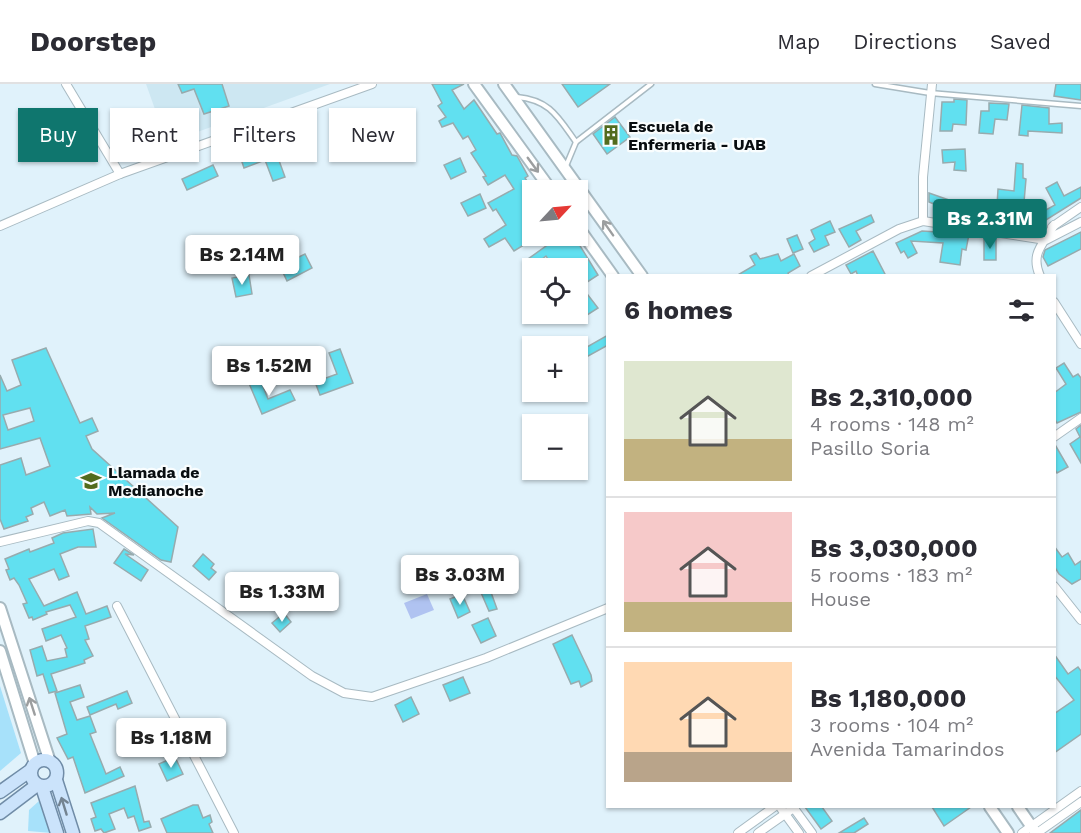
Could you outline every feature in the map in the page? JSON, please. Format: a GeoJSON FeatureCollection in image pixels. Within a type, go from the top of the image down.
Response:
{"type":"FeatureCollection","features":[{"type":"Feature","properties":{"kind":"main road"},"geometry":{"type":"LineString","coordinates":[[0,792],[42,760],[50,762],[56,767],[56,780],[73,833]]}},
{"type":"Feature","properties":{"kind":"main road"},"geometry":{"type":"LineString","coordinates":[[33,767],[32,778],[40,786],[57,833]]}},
{"type":"Feature","properties":{"kind":"main road"},"geometry":{"type":"LineString","coordinates":[[0,813],[40,786],[50,786],[56,780]]}},
{"type":"Feature","properties":{"kind":"street"},"geometry":{"type":"LineString","coordinates":[[66,84],[120,174]]}},
{"type":"Feature","properties":{"kind":"street"},"geometry":{"type":"LineString","coordinates":[[0,226],[120,174],[372,84]]}},
{"type":"Feature","properties":{"kind":"street"},"geometry":{"type":"LineString","coordinates":[[474,84],[544,180]]}},
{"type":"Feature","properties":{"kind":"street"},"geometry":{"type":"LineString","coordinates":[[504,84],[641,274]]}},
{"type":"Feature","properties":{"kind":"street"},"geometry":{"type":"LineString","coordinates":[[923,221],[923,177],[931,88]]}},
{"type":"Feature","properties":{"kind":"street"},"geometry":{"type":"LineString","coordinates":[[1039,274],[1034,262],[1042,238],[1054,225],[1081,207]]}},
{"type":"Feature","properties":{"kind":"street"},"geometry":{"type":"LineString","coordinates":[[815,274],[899,229],[923,221],[1042,238],[1081,222]]}},
{"type":"Feature","properties":{"kind":"street"},"geometry":{"type":"LineString","coordinates":[[588,240],[613,274]]}},
{"type":"Feature","properties":{"kind":"street"},"geometry":{"type":"LineString","coordinates":[[1056,305],[1081,344]]}},
{"type":"Feature","properties":{"kind":"street"},"geometry":{"type":"LineString","coordinates":[[1056,436],[1081,418]]}},
{"type":"Feature","properties":{"kind":"street"},"geometry":{"type":"LineString","coordinates":[[0,542],[88,521],[99,523],[312,676],[344,693],[372,697],[486,658],[606,609]]}},
{"type":"Feature","properties":{"kind":"street"},"geometry":{"type":"LineString","coordinates":[[1056,589],[1081,620]]}},
{"type":"Feature","properties":{"kind":"street"},"geometry":{"type":"LineString","coordinates":[[117,606],[234,833]]}},
{"type":"Feature","properties":{"kind":"street"},"geometry":{"type":"LineString","coordinates":[[0,608],[50,762]]}},
{"type":"Feature","properties":{"kind":"street"},"geometry":{"type":"LineString","coordinates":[[0,651],[33,767]]}},
{"type":"Feature","properties":{"kind":"street"},"geometry":{"type":"LineString","coordinates":[[1032,831],[1081,791]]}},
{"type":"Feature","properties":{"kind":"street"},"geometry":{"type":"LineString","coordinates":[[1032,831],[1081,802]]}},
{"type":"Feature","properties":{"kind":"street"},"geometry":{"type":"LineString","coordinates":[[738,833],[773,808]]}},
{"type":"Feature","properties":{"kind":"street"},"geometry":{"type":"LineString","coordinates":[[781,808],[799,833]]}},
{"type":"Feature","properties":{"kind":"street"},"geometry":{"type":"LineString","coordinates":[[758,833],[793,808]]}},
{"type":"Feature","properties":{"kind":"street"},"geometry":{"type":"LineString","coordinates":[[795,808],[812,833]]}},
{"type":"Feature","properties":{"kind":"street"},"geometry":{"type":"LineString","coordinates":[[991,808],[1008,833]]}},
{"type":"Feature","properties":{"kind":"street"},"geometry":{"type":"LineString","coordinates":[[1019,808],[1032,831]]}},
{"type":"Feature","properties":{"kind":"lane"},"geometry":{"type":"LineString","coordinates":[[565,167],[576,142],[651,84]]}},
{"type":"Feature","properties":{"kind":"lane"},"geometry":{"type":"LineString","coordinates":[[875,84],[931,88],[1081,106]]}},
{"type":"Feature","properties":{"kind":"lane"},"geometry":{"type":"LineString","coordinates":[[513,97],[534,99],[546,106],[576,142]]}},
{"type":"Feature","properties":{"kind":"shaded area"},"geometry":{"type":"Polygon","coordinates":[[[146,84],[330,84],[264,108],[211,108],[211,127],[199,131],[199,108],[155,108],[146,84]]]}},
{"type":"Feature","properties":{"kind":"shaded area"},"geometry":{"type":"Polygon","coordinates":[[[427,594],[434,610],[411,619],[404,603],[427,594]]]}},
{"type":"Feature","properties":{"kind":"shaded area"},"geometry":{"type":"Polygon","coordinates":[[[0,686],[21,753],[0,771],[0,686]]]}},
{"type":"Feature","properties":{"kind":"shaded area"},"geometry":{"type":"Polygon","coordinates":[[[39,801],[52,833],[28,831],[29,810],[39,801]]]}},
{"type":"Feature","properties":{"kind":"building"},"geometry":{"type":"Polygon","coordinates":[[[178,84],[222,84],[229,106],[211,108],[211,112],[204,114],[194,89],[182,93],[178,84]]]}},
{"type":"Feature","properties":{"kind":"building"},"geometry":{"type":"Polygon","coordinates":[[[432,84],[464,84],[452,90],[464,109],[474,100],[497,134],[500,133],[512,155],[517,156],[528,176],[525,178],[526,180],[522,180],[522,246],[514,251],[505,238],[489,247],[484,239],[506,225],[496,209],[493,211],[488,203],[514,189],[505,175],[488,185],[483,177],[486,176],[471,153],[476,150],[468,136],[463,139],[453,123],[442,127],[439,121],[446,117],[438,106],[442,103],[432,84]]]}},
{"type":"Feature","properties":{"kind":"building"},"geometry":{"type":"Polygon","coordinates":[[[562,84],[610,84],[578,107],[562,84]]]}},
{"type":"Feature","properties":{"kind":"building"},"geometry":{"type":"Polygon","coordinates":[[[1056,84],[1081,84],[1081,100],[1054,96],[1056,84]]]}},
{"type":"Feature","properties":{"kind":"building"},"geometry":{"type":"Polygon","coordinates":[[[954,99],[967,100],[966,125],[953,124],[952,131],[940,131],[942,102],[954,102],[954,99]]]}},
{"type":"Feature","properties":{"kind":"building"},"geometry":{"type":"Polygon","coordinates":[[[989,103],[1009,104],[1007,120],[995,119],[993,134],[979,133],[981,111],[989,111],[989,103]]]}},
{"type":"Feature","properties":{"kind":"building"},"geometry":{"type":"Polygon","coordinates":[[[1022,105],[1049,108],[1049,124],[1062,123],[1062,133],[1028,131],[1028,136],[1019,135],[1022,105]]]}},
{"type":"Feature","properties":{"kind":"building","name":"Escuela de Enfermeria - UAB"},"geometry":{"type":"Polygon","coordinates":[[[615,117],[630,137],[607,154],[593,134],[615,117]]]}},
{"type":"Feature","properties":{"kind":"building"},"geometry":{"type":"Polygon","coordinates":[[[965,149],[966,171],[954,170],[955,162],[943,163],[942,150],[965,149]]]}},
{"type":"Feature","properties":{"kind":"building"},"geometry":{"type":"Polygon","coordinates":[[[460,158],[466,172],[451,179],[444,165],[460,158]]]}},
{"type":"Feature","properties":{"kind":"building"},"geometry":{"type":"Polygon","coordinates":[[[242,162],[260,162],[244,168],[242,162]]]}},
{"type":"Feature","properties":{"kind":"building"},"geometry":{"type":"Polygon","coordinates":[[[266,162],[280,162],[285,177],[273,181],[266,162]]]}},
{"type":"Feature","properties":{"kind":"building"},"geometry":{"type":"Polygon","coordinates":[[[1016,163],[1023,164],[1023,178],[1026,179],[1022,225],[996,222],[998,189],[1014,191],[1016,163]]]}},
{"type":"Feature","properties":{"kind":"building"},"geometry":{"type":"Polygon","coordinates":[[[213,165],[218,176],[187,190],[182,179],[213,165]]]}},
{"type":"Feature","properties":{"kind":"building"},"geometry":{"type":"Polygon","coordinates":[[[1057,182],[1064,196],[1081,187],[1081,198],[1046,220],[1042,212],[1055,205],[1046,188],[1057,182]]]}},
{"type":"Feature","properties":{"kind":"building"},"geometry":{"type":"Polygon","coordinates":[[[929,193],[949,200],[946,209],[929,202],[929,193]]]}},
{"type":"Feature","properties":{"kind":"building"},"geometry":{"type":"Polygon","coordinates":[[[480,194],[486,208],[468,216],[461,203],[480,194]]]}},
{"type":"Feature","properties":{"kind":"building"},"geometry":{"type":"Polygon","coordinates":[[[871,215],[874,222],[856,231],[861,240],[849,247],[839,229],[871,215]]]}},
{"type":"Feature","properties":{"kind":"building"},"geometry":{"type":"Polygon","coordinates":[[[830,221],[835,232],[825,236],[829,245],[814,252],[809,243],[815,239],[811,230],[830,221]]]}},
{"type":"Feature","properties":{"kind":"building"},"geometry":{"type":"Polygon","coordinates":[[[922,231],[969,234],[966,250],[962,249],[960,265],[940,262],[943,243],[911,241],[917,253],[908,258],[904,251],[901,253],[896,243],[922,231]]]}},
{"type":"Feature","properties":{"kind":"building"},"geometry":{"type":"Polygon","coordinates":[[[1081,232],[1081,249],[1048,266],[1043,257],[1045,250],[1081,232]]]}},
{"type":"Feature","properties":{"kind":"building"},"geometry":{"type":"Polygon","coordinates":[[[797,235],[803,249],[793,253],[787,239],[797,235]]]}},
{"type":"Feature","properties":{"kind":"building"},"geometry":{"type":"Polygon","coordinates":[[[984,239],[996,239],[996,260],[984,260],[984,239]]]}},
{"type":"Feature","properties":{"kind":"building"},"geometry":{"type":"Polygon","coordinates":[[[546,246],[580,246],[588,258],[547,258],[546,256],[529,258],[546,246]]]}},
{"type":"Feature","properties":{"kind":"building"},"geometry":{"type":"Polygon","coordinates":[[[873,251],[885,274],[857,274],[856,271],[851,274],[846,265],[873,251]]]}},
{"type":"Feature","properties":{"kind":"building"},"geometry":{"type":"Polygon","coordinates":[[[756,253],[760,259],[778,254],[781,261],[794,254],[800,266],[788,274],[739,274],[755,265],[750,256],[756,253]]]}},
{"type":"Feature","properties":{"kind":"building"},"geometry":{"type":"Polygon","coordinates":[[[305,254],[312,268],[287,281],[280,266],[305,254]]]}},
{"type":"Feature","properties":{"kind":"building"},"geometry":{"type":"Polygon","coordinates":[[[588,259],[598,275],[588,281],[588,259]]]}},
{"type":"Feature","properties":{"kind":"building"},"geometry":{"type":"Polygon","coordinates":[[[249,275],[252,294],[236,297],[232,278],[249,275]]]}},
{"type":"Feature","properties":{"kind":"building"},"geometry":{"type":"Polygon","coordinates":[[[588,295],[598,308],[588,314],[588,295]]]}},
{"type":"Feature","properties":{"kind":"building"},"geometry":{"type":"Polygon","coordinates":[[[606,336],[606,346],[588,356],[588,346],[606,336]]]}},
{"type":"Feature","properties":{"kind":"building","name":"Llamada de Medianoche"},"geometry":{"type":"Polygon","coordinates":[[[46,348],[80,423],[92,418],[98,431],[86,436],[92,449],[178,527],[171,562],[161,560],[102,518],[115,513],[97,514],[90,507],[91,514],[67,516],[65,510],[50,516],[44,502],[31,508],[33,514],[26,517],[28,521],[4,529],[0,519],[0,465],[21,458],[26,475],[50,466],[40,438],[0,449],[0,375],[7,391],[21,385],[12,360],[46,348]],[[30,408],[3,415],[8,430],[34,421],[30,408]]]}},
{"type":"Feature","properties":{"kind":"building"},"geometry":{"type":"Polygon","coordinates":[[[340,349],[353,383],[320,395],[315,382],[337,374],[329,353],[340,349]]]}},
{"type":"Feature","properties":{"kind":"building"},"geometry":{"type":"Polygon","coordinates":[[[1064,363],[1073,377],[1078,374],[1081,378],[1081,412],[1057,423],[1056,392],[1066,384],[1056,368],[1064,363]]]}},
{"type":"Feature","properties":{"kind":"building"},"geometry":{"type":"Polygon","coordinates":[[[259,376],[268,399],[290,390],[295,400],[262,414],[248,381],[259,376]]]}},
{"type":"Feature","properties":{"kind":"building"},"geometry":{"type":"Polygon","coordinates":[[[1081,425],[1081,463],[1070,444],[1080,437],[1076,429],[1081,425]]]}},
{"type":"Feature","properties":{"kind":"building"},"geometry":{"type":"Polygon","coordinates":[[[1056,446],[1068,467],[1057,473],[1056,471],[1056,446]]]}},
{"type":"Feature","properties":{"kind":"building"},"geometry":{"type":"Polygon","coordinates":[[[93,529],[96,547],[78,547],[60,554],[69,576],[59,580],[54,569],[29,579],[44,606],[77,592],[86,614],[107,606],[111,617],[85,626],[89,639],[85,640],[93,656],[84,660],[85,663],[51,674],[57,691],[49,693],[43,674],[37,676],[30,650],[42,646],[47,661],[67,657],[65,649],[67,648],[61,635],[46,641],[42,629],[76,617],[70,605],[46,612],[47,614],[33,620],[32,617],[29,618],[23,604],[27,603],[14,578],[10,580],[5,559],[29,549],[30,552],[54,543],[52,538],[63,533],[93,529]]]}},
{"type":"Feature","properties":{"kind":"building"},"geometry":{"type":"Polygon","coordinates":[[[124,549],[134,555],[125,554],[148,570],[141,581],[114,563],[124,549]]]}},
{"type":"Feature","properties":{"kind":"building"},"geometry":{"type":"Polygon","coordinates":[[[1056,549],[1062,557],[1068,553],[1075,565],[1081,561],[1081,579],[1072,584],[1056,569],[1056,549]]]}},
{"type":"Feature","properties":{"kind":"building"},"geometry":{"type":"Polygon","coordinates":[[[203,554],[214,564],[211,568],[216,572],[209,580],[193,566],[203,554]]]}},
{"type":"Feature","properties":{"kind":"building"},"geometry":{"type":"Polygon","coordinates":[[[488,584],[497,609],[489,611],[479,588],[488,584]]]}},
{"type":"Feature","properties":{"kind":"building"},"geometry":{"type":"Polygon","coordinates":[[[462,594],[470,612],[458,618],[450,599],[462,594]]]}},
{"type":"Feature","properties":{"kind":"building"},"geometry":{"type":"Polygon","coordinates":[[[284,613],[291,622],[280,632],[272,623],[284,613]]]}},
{"type":"Feature","properties":{"kind":"building"},"geometry":{"type":"Polygon","coordinates":[[[488,618],[496,636],[481,643],[472,625],[488,618]]]}},
{"type":"Feature","properties":{"kind":"building"},"geometry":{"type":"Polygon","coordinates":[[[572,635],[591,675],[592,681],[581,687],[579,681],[571,684],[553,644],[572,635]]]}},
{"type":"Feature","properties":{"kind":"building"},"geometry":{"type":"Polygon","coordinates":[[[1056,657],[1068,674],[1078,667],[1081,671],[1081,734],[1056,752],[1056,713],[1074,700],[1056,678],[1056,657]]]}},
{"type":"Feature","properties":{"kind":"building"},"geometry":{"type":"Polygon","coordinates":[[[463,677],[470,693],[450,701],[443,685],[463,677]]]}},
{"type":"Feature","properties":{"kind":"building"},"geometry":{"type":"Polygon","coordinates":[[[80,685],[84,697],[70,702],[77,720],[90,716],[96,732],[90,734],[106,774],[120,767],[124,776],[85,793],[73,757],[68,759],[57,738],[67,734],[55,693],[80,685]]]}},
{"type":"Feature","properties":{"kind":"building"},"geometry":{"type":"Polygon","coordinates":[[[127,691],[132,703],[118,709],[116,704],[90,715],[87,707],[127,691]]]}},
{"type":"Feature","properties":{"kind":"building"},"geometry":{"type":"Polygon","coordinates":[[[411,697],[419,714],[403,722],[395,705],[411,697]]]}},
{"type":"Feature","properties":{"kind":"building"},"geometry":{"type":"Polygon","coordinates":[[[164,728],[171,741],[165,745],[162,739],[154,743],[150,735],[164,728]]]}},
{"type":"Feature","properties":{"kind":"building"},"geometry":{"type":"Polygon","coordinates":[[[175,757],[183,774],[167,781],[159,764],[175,757]]]}},
{"type":"Feature","properties":{"kind":"building"},"geometry":{"type":"Polygon","coordinates":[[[135,786],[144,822],[149,821],[151,827],[139,831],[134,816],[128,818],[124,808],[109,814],[115,829],[104,833],[101,829],[95,831],[91,819],[96,817],[91,803],[135,786]]]}},
{"type":"Feature","properties":{"kind":"building"},"geometry":{"type":"Polygon","coordinates":[[[198,805],[203,818],[210,815],[212,822],[209,824],[213,833],[167,833],[161,819],[198,805]]]}},
{"type":"Feature","properties":{"kind":"building"},"geometry":{"type":"Polygon","coordinates":[[[806,808],[823,808],[832,821],[821,829],[806,808]]]}},
{"type":"Feature","properties":{"kind":"building"},"geometry":{"type":"Polygon","coordinates":[[[933,808],[970,808],[944,826],[933,808]]]}},
{"type":"Feature","properties":{"kind":"building"},"geometry":{"type":"Polygon","coordinates":[[[1081,810],[1081,833],[1050,833],[1081,810]]]}},
{"type":"Feature","properties":{"kind":"building"},"geometry":{"type":"Polygon","coordinates":[[[864,818],[868,824],[854,833],[839,833],[864,818]]]}},
{"type":"Feature","properties":{"kind":"place","name":"Escuela de Enfermeria - UAB"},"geometry":{"type":"Point","coordinates":[611,135]}},
{"type":"Feature","properties":{"kind":"place","name":"Llamada de Medianoche"},"geometry":{"type":"Point","coordinates":[91,481]}}]}
